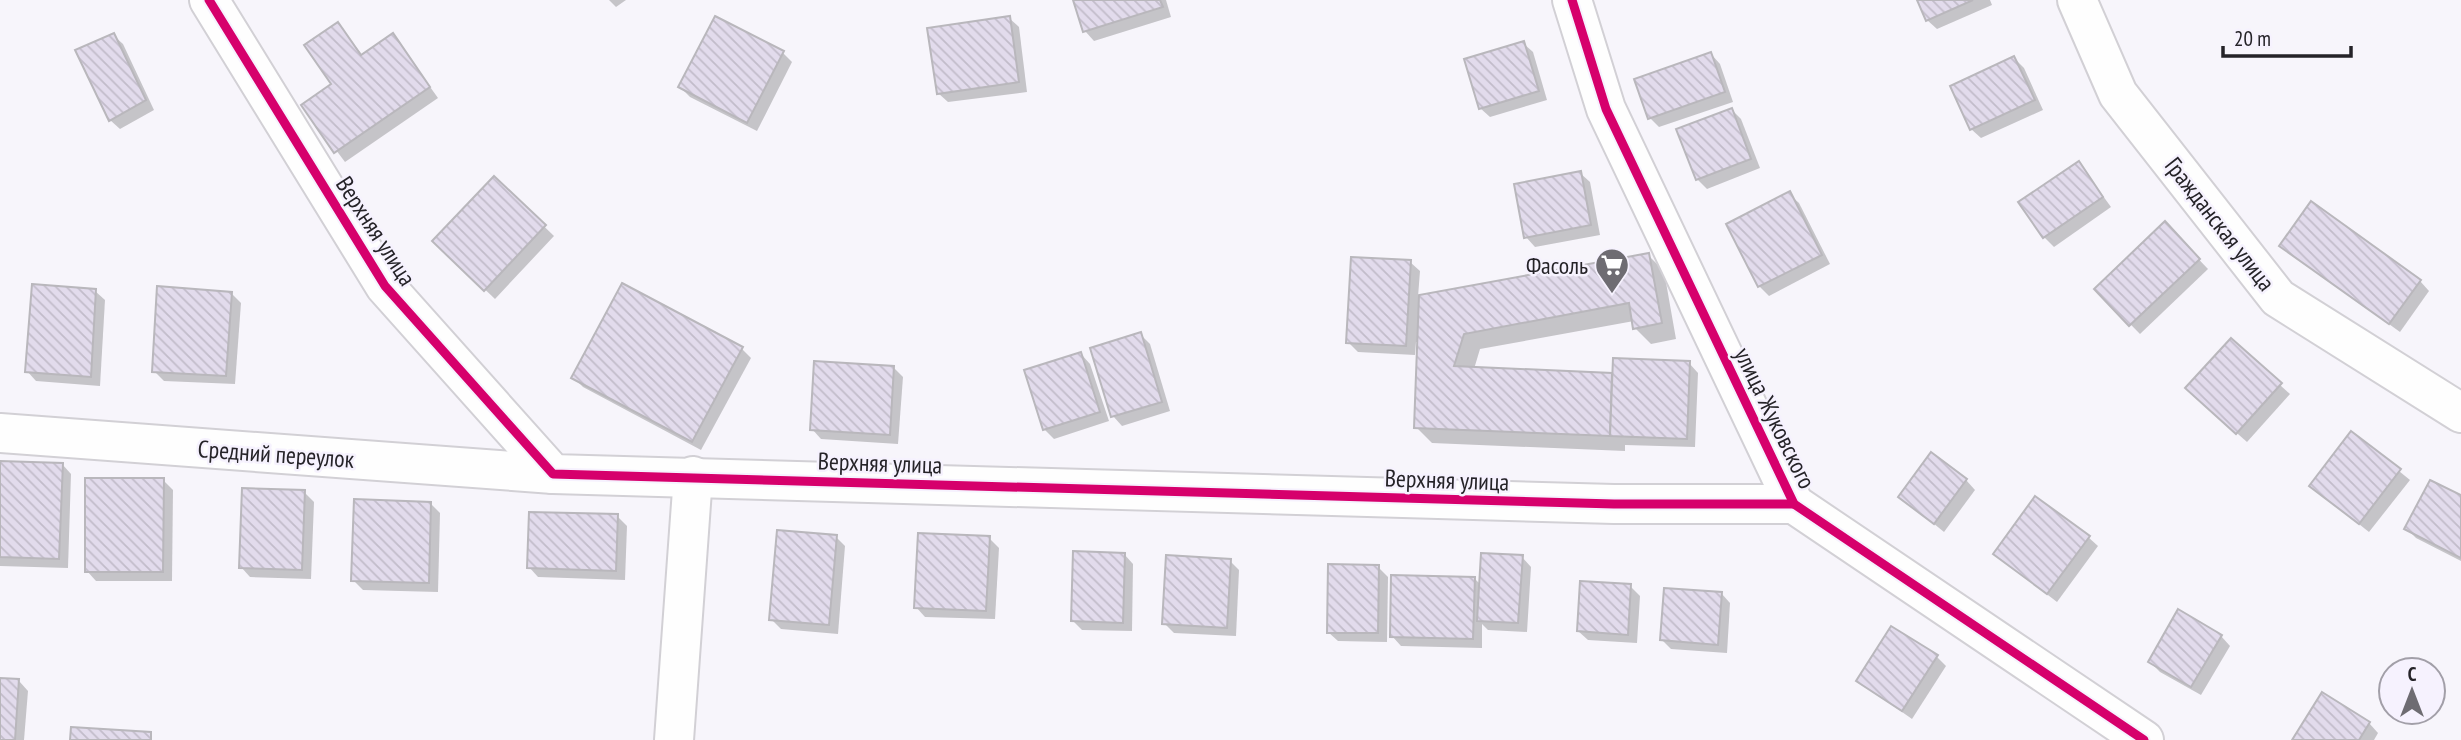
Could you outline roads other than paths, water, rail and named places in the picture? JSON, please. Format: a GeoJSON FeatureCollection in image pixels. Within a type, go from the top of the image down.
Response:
{"type":"FeatureCollection","features":[{"type":"Feature","properties":{"kind":"street","name":"Верхняя улица"},"geometry":{"type":"LineString","coordinates":[[209,0],[385,286],[552,474],[693,476],[1614,505],[1794,505]]}},
{"type":"Feature","properties":{"kind":"street","name":"улица Жуковского"},"geometry":{"type":"LineString","coordinates":[[1572,0],[1606,109],[1794,505],[2144,740]]}},
{"type":"Feature","properties":{"kind":"street","name":"Гражданская улица"},"geometry":{"type":"LineString","coordinates":[[2077,0],[2118,94],[2278,298],[2461,413]]}},
{"type":"Feature","properties":{"kind":"street","name":"Средний переулок"},"geometry":{"type":"LineString","coordinates":[[0,433],[552,474]]}},
{"type":"Feature","properties":{"kind":"street"},"geometry":{"type":"LineString","coordinates":[[674,740],[693,476]]}},
{"type":"Feature","properties":{"kind":"place","name":"Фасоль"},"geometry":{"type":"Point","coordinates":[1612,295]}}]}
